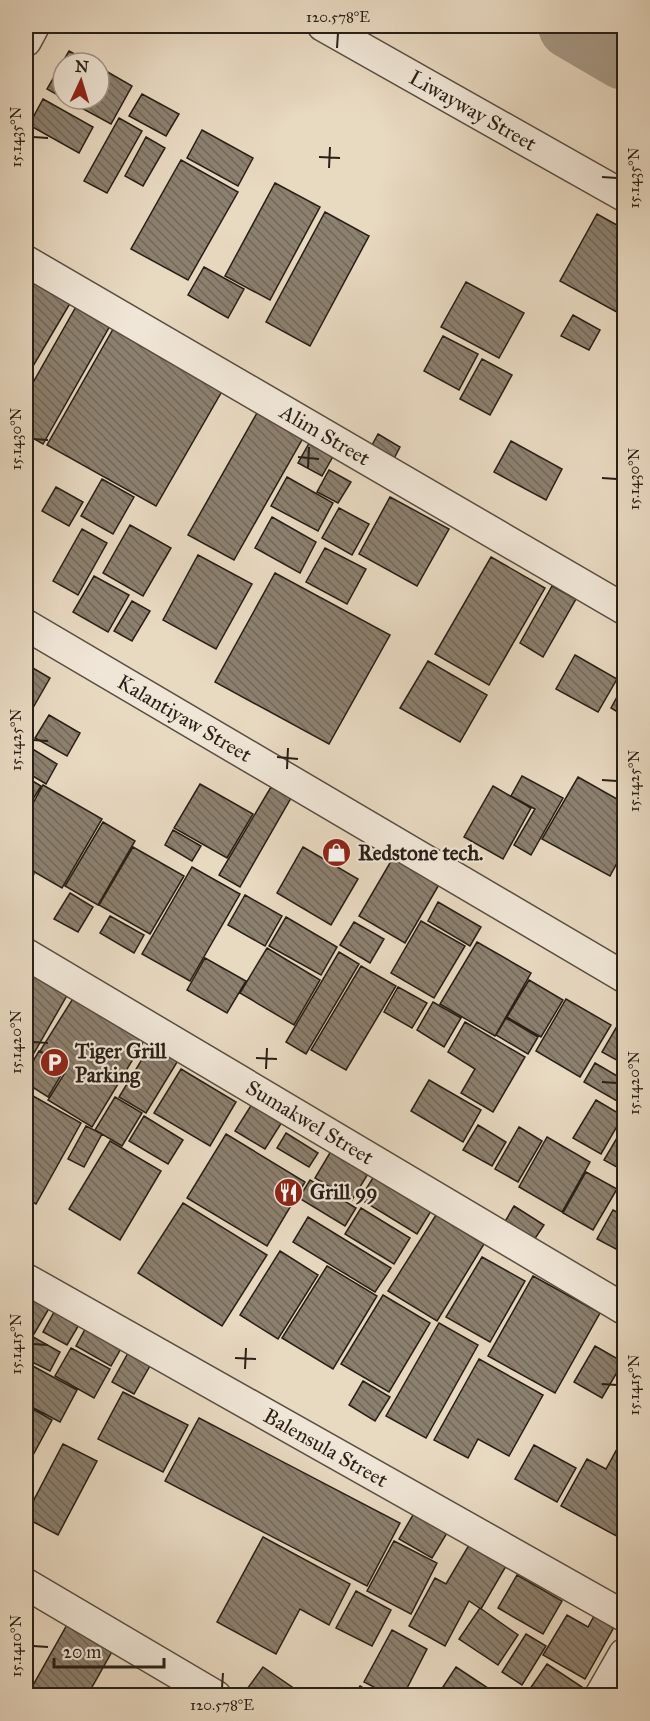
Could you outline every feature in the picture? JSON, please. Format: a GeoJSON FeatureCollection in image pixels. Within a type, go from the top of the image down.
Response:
{"type":"FeatureCollection","features":[{"type":"Feature","properties":{"kind":"street"},"geometry":{"type":"LineString","coordinates":[[26,41],[34,26]]}},
{"type":"Feature","properties":{"kind":"street","name":"Liwayway Street"},"geometry":{"type":"LineString","coordinates":[[323,26],[624,196]]}},
{"type":"Feature","properties":{"kind":"street","name":"Alim Street"},"geometry":{"type":"LineString","coordinates":[[26,261],[624,609]]}},
{"type":"Feature","properties":{"kind":"street","name":"Kalantiyaw Street"},"geometry":{"type":"LineString","coordinates":[[26,625],[624,977]]}},
{"type":"Feature","properties":{"kind":"street","name":"Sumakwel Street"},"geometry":{"type":"LineString","coordinates":[[26,954],[624,1309]]}},
{"type":"Feature","properties":{"kind":"street","name":"Balensula Street"},"geometry":{"type":"LineString","coordinates":[[26,1279],[624,1616]]}},
{"type":"Feature","properties":{"kind":"street"},"geometry":{"type":"LineString","coordinates":[[26,1584],[216,1695]]}},
{"type":"Feature","properties":{"kind":"street"},"geometry":{"type":"LineString","coordinates":[[600,1695],[624,1654]]}},
{"type":"Feature","properties":{"kind":"building"},"geometry":{"type":"Polygon","coordinates":[[[111,74],[132,86],[111,124],[87,111],[111,111],[111,74]]]}},
{"type":"Feature","properties":{"kind":"building"},"geometry":{"type":"Polygon","coordinates":[[[142,94],[179,114],[166,136],[129,116],[142,94]]]}},
{"type":"Feature","properties":{"kind":"building"},"geometry":{"type":"Polygon","coordinates":[[[43,99],[51,103],[51,111],[64,111],[93,127],[79,153],[29,125],[43,99]]]}},
{"type":"Feature","properties":{"kind":"building"},"geometry":{"type":"Polygon","coordinates":[[[119,118],[142,131],[107,193],[84,181],[119,118]]]}},
{"type":"Feature","properties":{"kind":"building"},"geometry":{"type":"Polygon","coordinates":[[[202,130],[253,158],[238,186],[187,158],[202,130]]]}},
{"type":"Feature","properties":{"kind":"building"},"geometry":{"type":"Polygon","coordinates":[[[146,137],[165,148],[143,186],[125,176],[146,137]]]}},
{"type":"Feature","properties":{"kind":"building"},"geometry":{"type":"Polygon","coordinates":[[[181,160],[238,192],[188,280],[131,249],[181,160]]]}},
{"type":"Feature","properties":{"kind":"building"},"geometry":{"type":"Polygon","coordinates":[[[275,183],[320,207],[270,300],[225,276],[275,183]]]}},
{"type":"Feature","properties":{"kind":"building"},"geometry":{"type":"Polygon","coordinates":[[[325,212],[369,236],[310,346],[266,322],[325,212]]]}},
{"type":"Feature","properties":{"kind":"building"},"geometry":{"type":"Polygon","coordinates":[[[597,214],[624,229],[624,316],[560,281],[597,214]]]}},
{"type":"Feature","properties":{"kind":"building"},"geometry":{"type":"Polygon","coordinates":[[[204,267],[244,289],[228,318],[188,295],[204,267]]]}},
{"type":"Feature","properties":{"kind":"building"},"geometry":{"type":"Polygon","coordinates":[[[26,273],[72,300],[26,378],[26,273]]]}},
{"type":"Feature","properties":{"kind":"building"},"geometry":{"type":"Polygon","coordinates":[[[466,282],[524,313],[499,358],[441,327],[466,282]]]}},
{"type":"Feature","properties":{"kind":"building"},"geometry":{"type":"Polygon","coordinates":[[[77,305],[111,324],[43,444],[26,434],[26,395],[77,305]]]}},
{"type":"Feature","properties":{"kind":"building"},"geometry":{"type":"Polygon","coordinates":[[[573,315],[600,330],[589,350],[561,336],[573,315]]]}},
{"type":"Feature","properties":{"kind":"building"},"geometry":{"type":"Polygon","coordinates":[[[116,324],[225,386],[156,506],[47,445],[116,324]]]}},
{"type":"Feature","properties":{"kind":"building"},"geometry":{"type":"Polygon","coordinates":[[[443,336],[478,354],[459,390],[424,371],[443,336]]]}},
{"type":"Feature","properties":{"kind":"building"},"geometry":{"type":"Polygon","coordinates":[[[482,359],[512,375],[490,415],[460,399],[482,359]]]}},
{"type":"Feature","properties":{"kind":"building"},"geometry":{"type":"Polygon","coordinates":[[[257,413],[303,438],[234,560],[188,535],[257,413]]]}},
{"type":"Feature","properties":{"kind":"building"},"geometry":{"type":"Polygon","coordinates":[[[378,434],[400,447],[388,470],[365,458],[378,434]]]}},
{"type":"Feature","properties":{"kind":"building"},"geometry":{"type":"Polygon","coordinates":[[[312,438],[336,451],[322,476],[298,463],[312,438]]]}},
{"type":"Feature","properties":{"kind":"building"},"geometry":{"type":"Polygon","coordinates":[[[511,441],[562,469],[546,500],[494,472],[511,441]]]}},
{"type":"Feature","properties":{"kind":"building"},"geometry":{"type":"Polygon","coordinates":[[[329,470],[351,482],[338,503],[317,492],[329,470]]]}},
{"type":"Feature","properties":{"kind":"building"},"geometry":{"type":"Polygon","coordinates":[[[287,477],[333,503],[318,531],[271,506],[287,477]]]}},
{"type":"Feature","properties":{"kind":"building"},"geometry":{"type":"Polygon","coordinates":[[[102,479],[134,497],[113,534],[81,516],[102,479]]]}},
{"type":"Feature","properties":{"kind":"building"},"geometry":{"type":"Polygon","coordinates":[[[56,487],[83,502],[69,526],[42,511],[56,487]]]}},
{"type":"Feature","properties":{"kind":"building"},"geometry":{"type":"Polygon","coordinates":[[[390,497],[449,529],[417,586],[359,554],[390,497]]]}},
{"type":"Feature","properties":{"kind":"building"},"geometry":{"type":"Polygon","coordinates":[[[339,508],[369,524],[352,555],[322,538],[339,508]]]}},
{"type":"Feature","properties":{"kind":"building"},"geometry":{"type":"Polygon","coordinates":[[[272,517],[316,542],[300,573],[255,548],[272,517]]]}},
{"type":"Feature","properties":{"kind":"building"},"geometry":{"type":"Polygon","coordinates":[[[130,525],[171,548],[143,596],[103,573],[130,525]]]}},
{"type":"Feature","properties":{"kind":"building"},"geometry":{"type":"Polygon","coordinates":[[[82,529],[107,543],[78,595],[53,581],[82,529]]]}},
{"type":"Feature","properties":{"kind":"building"},"geometry":{"type":"Polygon","coordinates":[[[325,548],[366,569],[347,604],[306,582],[325,548]]]}},
{"type":"Feature","properties":{"kind":"building"},"geometry":{"type":"Polygon","coordinates":[[[198,555],[252,584],[216,649],[163,620],[198,555]]]}},
{"type":"Feature","properties":{"kind":"building"},"geometry":{"type":"Polygon","coordinates":[[[491,557],[545,588],[489,685],[435,654],[491,557]]]}},
{"type":"Feature","properties":{"kind":"building"},"geometry":{"type":"Polygon","coordinates":[[[275,573],[390,635],[329,744],[215,682],[275,573]]]}},
{"type":"Feature","properties":{"kind":"building"},"geometry":{"type":"Polygon","coordinates":[[[94,576],[129,595],[108,632],[73,612],[94,576]]]}},
{"type":"Feature","properties":{"kind":"building"},"geometry":{"type":"Polygon","coordinates":[[[552,586],[576,599],[543,657],[520,643],[552,586]]]}},
{"type":"Feature","properties":{"kind":"building"},"geometry":{"type":"Polygon","coordinates":[[[132,601],[150,611],[132,641],[114,631],[132,601]]]}},
{"type":"Feature","properties":{"kind":"building"},"geometry":{"type":"Polygon","coordinates":[[[575,655],[617,679],[598,712],[556,689],[575,655]]]}},
{"type":"Feature","properties":{"kind":"building"},"geometry":{"type":"Polygon","coordinates":[[[428,661],[487,695],[460,742],[400,708],[428,661]]]}},
{"type":"Feature","properties":{"kind":"building"},"geometry":{"type":"Polygon","coordinates":[[[26,664],[50,678],[26,720],[26,664]]]}},
{"type":"Feature","properties":{"kind":"building"},"geometry":{"type":"Polygon","coordinates":[[[624,684],[624,716],[611,708],[624,684]]]}},
{"type":"Feature","properties":{"kind":"building"},"geometry":{"type":"Polygon","coordinates":[[[49,715],[80,733],[67,756],[35,738],[49,715]]]}},
{"type":"Feature","properties":{"kind":"building"},"geometry":{"type":"Polygon","coordinates":[[[26,745],[57,764],[46,784],[26,772],[26,745]]]}},
{"type":"Feature","properties":{"kind":"building"},"geometry":{"type":"Polygon","coordinates":[[[522,776],[563,798],[531,855],[514,845],[535,809],[511,796],[522,776]]]}},
{"type":"Feature","properties":{"kind":"building"},"geometry":{"type":"Polygon","coordinates":[[[26,777],[41,786],[33,799],[26,795],[26,777]]]}},
{"type":"Feature","properties":{"kind":"building"},"geometry":{"type":"Polygon","coordinates":[[[578,777],[624,803],[624,850],[610,876],[542,839],[578,777]]]}},
{"type":"Feature","properties":{"kind":"building"},"geometry":{"type":"Polygon","coordinates":[[[200,784],[253,814],[227,858],[174,828],[200,784]]]}},
{"type":"Feature","properties":{"kind":"building"},"geometry":{"type":"Polygon","coordinates":[[[43,785],[102,819],[62,888],[26,867],[26,816],[43,785]]]}},
{"type":"Feature","properties":{"kind":"building"},"geometry":{"type":"Polygon","coordinates":[[[493,786],[531,808],[503,859],[464,837],[493,786]]]}},
{"type":"Feature","properties":{"kind":"building"},"geometry":{"type":"Polygon","coordinates":[[[271,787],[291,798],[240,887],[219,875],[271,787]]]}},
{"type":"Feature","properties":{"kind":"building"},"geometry":{"type":"Polygon","coordinates":[[[103,822],[135,841],[98,905],[65,886],[103,822]]]}},
{"type":"Feature","properties":{"kind":"building"},"geometry":{"type":"Polygon","coordinates":[[[173,830],[201,846],[192,861],[165,845],[173,830]]]}},
{"type":"Feature","properties":{"kind":"building"},"geometry":{"type":"Polygon","coordinates":[[[133,847],[184,876],[150,934],[99,905],[133,847]]]}},
{"type":"Feature","properties":{"kind":"building"},"geometry":{"type":"Polygon","coordinates":[[[303,847],[358,879],[331,925],[277,893],[303,847]]]}},
{"type":"Feature","properties":{"kind":"building"},"geometry":{"type":"Polygon","coordinates":[[[394,856],[440,883],[405,943],[359,916],[394,856]]]}},
{"type":"Feature","properties":{"kind":"building"},"geometry":{"type":"Polygon","coordinates":[[[192,867],[240,894],[190,981],[142,954],[192,867]]]}},
{"type":"Feature","properties":{"kind":"building"},"geometry":{"type":"Polygon","coordinates":[[[26,869],[34,874],[26,888],[26,869]]]}},
{"type":"Feature","properties":{"kind":"building"},"geometry":{"type":"Polygon","coordinates":[[[70,893],[93,907],[78,932],[54,919],[70,893]]]}},
{"type":"Feature","properties":{"kind":"building"},"geometry":{"type":"Polygon","coordinates":[[[245,895],[282,916],[265,946],[228,925],[245,895]]]}},
{"type":"Feature","properties":{"kind":"building"},"geometry":{"type":"Polygon","coordinates":[[[438,902],[481,927],[470,946],[428,921],[438,902]]]}},
{"type":"Feature","properties":{"kind":"building"},"geometry":{"type":"Polygon","coordinates":[[[110,916],[144,935],[134,953],[100,933],[110,916]]]}},
{"type":"Feature","properties":{"kind":"building"},"geometry":{"type":"Polygon","coordinates":[[[286,917],[337,947],[321,975],[269,946],[286,917]]]}},
{"type":"Feature","properties":{"kind":"building"},"geometry":{"type":"Polygon","coordinates":[[[421,921],[465,946],[434,998],[391,973],[421,921]]]}},
{"type":"Feature","properties":{"kind":"building"},"geometry":{"type":"Polygon","coordinates":[[[354,922],[384,939],[370,963],[340,945],[354,922]]]}},
{"type":"Feature","properties":{"kind":"building"},"geometry":{"type":"Polygon","coordinates":[[[477,942],[531,973],[495,1036],[440,1004],[477,942]]]}},
{"type":"Feature","properties":{"kind":"building"},"geometry":{"type":"Polygon","coordinates":[[[267,948],[320,980],[294,1025],[240,993],[267,948]]]}},
{"type":"Feature","properties":{"kind":"building"},"geometry":{"type":"Polygon","coordinates":[[[339,952],[359,964],[306,1054],[286,1042],[339,952]]]}},
{"type":"Feature","properties":{"kind":"building"},"geometry":{"type":"Polygon","coordinates":[[[26,958],[73,985],[26,1067],[26,958]]]}},
{"type":"Feature","properties":{"kind":"building"},"geometry":{"type":"Polygon","coordinates":[[[205,958],[246,981],[227,1013],[187,990],[205,958]]]}},
{"type":"Feature","properties":{"kind":"building"},"geometry":{"type":"Polygon","coordinates":[[[361,966],[396,986],[346,1070],[311,1050],[361,966]]]}},
{"type":"Feature","properties":{"kind":"building"},"geometry":{"type":"Polygon","coordinates":[[[529,980],[563,1000],[541,1037],[507,1017],[529,980]]]}},
{"type":"Feature","properties":{"kind":"building"},"geometry":{"type":"Polygon","coordinates":[[[398,987],[427,1003],[412,1028],[384,1012],[398,987]]]}},
{"type":"Feature","properties":{"kind":"building"},"geometry":{"type":"Polygon","coordinates":[[[79,989],[150,1031],[92,1127],[48,1100],[68,1068],[40,1051],[79,989]]]}},
{"type":"Feature","properties":{"kind":"building"},"geometry":{"type":"Polygon","coordinates":[[[566,999],[611,1025],[580,1077],[536,1051],[566,999]]]}},
{"type":"Feature","properties":{"kind":"building"},"geometry":{"type":"Polygon","coordinates":[[[433,1002],[461,1018],[444,1047],[417,1030],[433,1002]]]}},
{"type":"Feature","properties":{"kind":"building"},"geometry":{"type":"Polygon","coordinates":[[[623,1016],[624,1059],[622,1063],[602,1052],[623,1016]]]}},
{"type":"Feature","properties":{"kind":"building"},"geometry":{"type":"Polygon","coordinates":[[[506,1018],[538,1037],[528,1054],[496,1035],[506,1018]]]}},
{"type":"Feature","properties":{"kind":"building"},"geometry":{"type":"Polygon","coordinates":[[[465,1022],[525,1057],[493,1112],[461,1093],[475,1069],[448,1052],[465,1022]]]}},
{"type":"Feature","properties":{"kind":"building"},"geometry":{"type":"Polygon","coordinates":[[[155,1038],[182,1054],[146,1113],[119,1097],[155,1038]]]}},
{"type":"Feature","properties":{"kind":"building"},"geometry":{"type":"Polygon","coordinates":[[[39,1051],[66,1067],[48,1097],[26,1083],[26,1073],[39,1051]]]}},
{"type":"Feature","properties":{"kind":"building"},"geometry":{"type":"Polygon","coordinates":[[[595,1063],[624,1080],[624,1089],[617,1101],[584,1082],[595,1063]]]}},
{"type":"Feature","properties":{"kind":"building"},"geometry":{"type":"Polygon","coordinates":[[[181,1069],[236,1102],[210,1146],[154,1113],[181,1069]]]}},
{"type":"Feature","properties":{"kind":"building"},"geometry":{"type":"Polygon","coordinates":[[[429,1080],[481,1110],[463,1142],[411,1111],[429,1080]]]}},
{"type":"Feature","properties":{"kind":"building"},"geometry":{"type":"Polygon","coordinates":[[[26,1092],[81,1123],[36,1204],[26,1198],[26,1092]]]}},
{"type":"Feature","properties":{"kind":"building"},"geometry":{"type":"Polygon","coordinates":[[[115,1097],[142,1113],[122,1146],[95,1130],[115,1097]]]}},
{"type":"Feature","properties":{"kind":"building"},"geometry":{"type":"Polygon","coordinates":[[[596,1100],[623,1116],[601,1154],[573,1138],[596,1100]]]}},
{"type":"Feature","properties":{"kind":"building"},"geometry":{"type":"Polygon","coordinates":[[[252,1104],[282,1122],[265,1149],[235,1131],[252,1104]]]}},
{"type":"Feature","properties":{"kind":"building"},"geometry":{"type":"Polygon","coordinates":[[[144,1116],[183,1140],[168,1164],[129,1141],[144,1116]]]}},
{"type":"Feature","properties":{"kind":"building"},"geometry":{"type":"Polygon","coordinates":[[[478,1125],[506,1142],[492,1166],[463,1150],[478,1125]]]}},
{"type":"Feature","properties":{"kind":"building"},"geometry":{"type":"Polygon","coordinates":[[[86,1126],[102,1134],[84,1167],[68,1159],[86,1126]]]}},
{"type":"Feature","properties":{"kind":"building"},"geometry":{"type":"Polygon","coordinates":[[[624,1126],[624,1171],[604,1160],[624,1126]]]}},
{"type":"Feature","properties":{"kind":"building"},"geometry":{"type":"Polygon","coordinates":[[[519,1127],[542,1141],[518,1182],[495,1169],[519,1127]]]}},
{"type":"Feature","properties":{"kind":"building"},"geometry":{"type":"Polygon","coordinates":[[[286,1133],[318,1153],[309,1167],[277,1148],[286,1133]]]}},
{"type":"Feature","properties":{"kind":"building"},"geometry":{"type":"Polygon","coordinates":[[[226,1134],[305,1182],[267,1246],[187,1198],[226,1134]]]}},
{"type":"Feature","properties":{"kind":"building"},"geometry":{"type":"Polygon","coordinates":[[[547,1137],[590,1162],[562,1212],[519,1187],[547,1137]]]}},
{"type":"Feature","properties":{"kind":"building"},"geometry":{"type":"Polygon","coordinates":[[[110,1141],[161,1171],[120,1240],[69,1209],[110,1141]]]}},
{"type":"Feature","properties":{"kind":"building"},"geometry":{"type":"Polygon","coordinates":[[[337,1141],[374,1164],[352,1200],[315,1178],[337,1141]]]}},
{"type":"Feature","properties":{"kind":"building"},"geometry":{"type":"Polygon","coordinates":[[[586,1172],[617,1189],[593,1230],[563,1213],[586,1172]]]}},
{"type":"Feature","properties":{"kind":"building"},"geometry":{"type":"Polygon","coordinates":[[[374,1176],[431,1211],[417,1234],[360,1199],[374,1176]]]}},
{"type":"Feature","properties":{"kind":"building"},"geometry":{"type":"Polygon","coordinates":[[[310,1180],[356,1208],[345,1226],[299,1198],[310,1180]]]}},
{"type":"Feature","properties":{"kind":"building"},"geometry":{"type":"Polygon","coordinates":[[[183,1203],[267,1255],[222,1326],[138,1273],[183,1203]]]}},
{"type":"Feature","properties":{"kind":"building"},"geometry":{"type":"Polygon","coordinates":[[[514,1206],[544,1225],[532,1243],[503,1225],[514,1206]]]}},
{"type":"Feature","properties":{"kind":"building"},"geometry":{"type":"Polygon","coordinates":[[[361,1208],[410,1238],[394,1264],[345,1234],[361,1208]]]}},
{"type":"Feature","properties":{"kind":"building"},"geometry":{"type":"Polygon","coordinates":[[[613,1210],[624,1216],[624,1233],[616,1249],[597,1239],[613,1210]]]}},
{"type":"Feature","properties":{"kind":"building"},"geometry":{"type":"Polygon","coordinates":[[[436,1215],[484,1244],[437,1321],[388,1291],[436,1215]]]}},
{"type":"Feature","properties":{"kind":"building"},"geometry":{"type":"Polygon","coordinates":[[[308,1217],[391,1268],[375,1292],[293,1242],[308,1217]]]}},
{"type":"Feature","properties":{"kind":"building"},"geometry":{"type":"Polygon","coordinates":[[[280,1251],[318,1275],[278,1339],[240,1315],[280,1251]]]}},
{"type":"Feature","properties":{"kind":"building"},"geometry":{"type":"Polygon","coordinates":[[[482,1257],[525,1281],[490,1342],[446,1317],[482,1257]]]}},
{"type":"Feature","properties":{"kind":"building"},"geometry":{"type":"Polygon","coordinates":[[[327,1266],[377,1296],[333,1369],[282,1338],[327,1266]]]}},
{"type":"Feature","properties":{"kind":"building"},"geometry":{"type":"Polygon","coordinates":[[[533,1276],[600,1313],[555,1393],[488,1356],[533,1276]]]}},
{"type":"Feature","properties":{"kind":"building"},"geometry":{"type":"Polygon","coordinates":[[[26,1291],[51,1305],[34,1334],[26,1330],[26,1291]]]}},
{"type":"Feature","properties":{"kind":"building"},"geometry":{"type":"Polygon","coordinates":[[[383,1295],[430,1323],[389,1392],[341,1364],[383,1295]]]}},
{"type":"Feature","properties":{"kind":"building"},"geometry":{"type":"Polygon","coordinates":[[[58,1305],[83,1318],[67,1345],[43,1332],[58,1305]]]}},
{"type":"Feature","properties":{"kind":"building"},"geometry":{"type":"Polygon","coordinates":[[[90,1320],[126,1340],[111,1366],[76,1346],[90,1320]]]}},
{"type":"Feature","properties":{"kind":"building"},"geometry":{"type":"Polygon","coordinates":[[[439,1323],[478,1345],[426,1438],[386,1416],[439,1323]]]}},
{"type":"Feature","properties":{"kind":"building"},"geometry":{"type":"Polygon","coordinates":[[[26,1333],[60,1352],[50,1371],[26,1359],[26,1333]]]}},
{"type":"Feature","properties":{"kind":"building"},"geometry":{"type":"Polygon","coordinates":[[[133,1344],[155,1357],[134,1394],[112,1382],[133,1344]]]}},
{"type":"Feature","properties":{"kind":"building"},"geometry":{"type":"Polygon","coordinates":[[[595,1346],[623,1362],[602,1398],[574,1382],[595,1346]]]}},
{"type":"Feature","properties":{"kind":"building"},"geometry":{"type":"Polygon","coordinates":[[[71,1348],[110,1369],[94,1398],[55,1376],[71,1348]]]}},
{"type":"Feature","properties":{"kind":"building"},"geometry":{"type":"Polygon","coordinates":[[[479,1359],[543,1395],[509,1456],[478,1439],[468,1458],[434,1440],[479,1359]]]}},
{"type":"Feature","properties":{"kind":"building"},"geometry":{"type":"Polygon","coordinates":[[[31,1365],[77,1390],[60,1422],[26,1404],[26,1375],[31,1365]]]}},
{"type":"Feature","properties":{"kind":"building"},"geometry":{"type":"Polygon","coordinates":[[[363,1381],[390,1397],[375,1421],[349,1405],[363,1381]]]}},
{"type":"Feature","properties":{"kind":"building"},"geometry":{"type":"Polygon","coordinates":[[[123,1392],[188,1425],[163,1472],[98,1439],[123,1392]]]}},
{"type":"Feature","properties":{"kind":"building"},"geometry":{"type":"Polygon","coordinates":[[[26,1405],[52,1420],[26,1468],[26,1405]]]}},
{"type":"Feature","properties":{"kind":"building"},"geometry":{"type":"Polygon","coordinates":[[[199,1418],[400,1523],[367,1586],[165,1481],[199,1418]]]}},
{"type":"Feature","properties":{"kind":"building"},"geometry":{"type":"Polygon","coordinates":[[[623,1438],[624,1540],[561,1506],[587,1459],[606,1469],[623,1438]]]}},
{"type":"Feature","properties":{"kind":"building"},"geometry":{"type":"Polygon","coordinates":[[[63,1444],[97,1461],[58,1535],[26,1518],[26,1515],[63,1444]]]}},
{"type":"Feature","properties":{"kind":"building"},"geometry":{"type":"Polygon","coordinates":[[[534,1445],[576,1468],[557,1502],[515,1479],[534,1445]]]}},
{"type":"Feature","properties":{"kind":"building"},"geometry":{"type":"Polygon","coordinates":[[[417,1508],[450,1528],[432,1558],[399,1539],[417,1508]]]}},
{"type":"Feature","properties":{"kind":"building"},"geometry":{"type":"Polygon","coordinates":[[[263,1537],[350,1584],[329,1625],[300,1609],[276,1654],[217,1622],[263,1537]]]}},
{"type":"Feature","properties":{"kind":"building"},"geometry":{"type":"Polygon","coordinates":[[[472,1540],[509,1561],[481,1609],[469,1601],[445,1646],[409,1626],[435,1578],[446,1584],[472,1540]]]}},
{"type":"Feature","properties":{"kind":"building"},"geometry":{"type":"Polygon","coordinates":[[[394,1541],[437,1563],[411,1614],[367,1591],[394,1541]]]}},
{"type":"Feature","properties":{"kind":"building"},"geometry":{"type":"Polygon","coordinates":[[[517,1575],[562,1601],[543,1634],[498,1608],[517,1575]]]}},
{"type":"Feature","properties":{"kind":"building"},"geometry":{"type":"Polygon","coordinates":[[[356,1591],[391,1610],[372,1646],[336,1628],[356,1591]]]}},
{"type":"Feature","properties":{"kind":"building"},"geometry":{"type":"Polygon","coordinates":[[[480,1608],[518,1635],[498,1665],[459,1639],[480,1608]]]}},
{"type":"Feature","properties":{"kind":"building"},"geometry":{"type":"Polygon","coordinates":[[[598,1609],[618,1620],[585,1679],[543,1655],[567,1615],[588,1627],[598,1609]]]}},
{"type":"Feature","properties":{"kind":"building"},"geometry":{"type":"Polygon","coordinates":[[[68,1623],[114,1648],[87,1696],[27,1696],[68,1623]]]}},
{"type":"Feature","properties":{"kind":"building"},"geometry":{"type":"Polygon","coordinates":[[[392,1630],[427,1649],[403,1696],[391,1696],[364,1682],[392,1630]]]}},
{"type":"Feature","properties":{"kind":"building"},"geometry":{"type":"Polygon","coordinates":[[[526,1634],[546,1646],[522,1685],[502,1672],[526,1634]]]}},
{"type":"Feature","properties":{"kind":"building"},"geometry":{"type":"Polygon","coordinates":[[[547,1664],[582,1687],[577,1696],[525,1696],[547,1664]]]}},
{"type":"Feature","properties":{"kind":"building"},"geometry":{"type":"Polygon","coordinates":[[[263,1667],[292,1687],[286,1696],[242,1696],[263,1667]]]}},
{"type":"Feature","properties":{"kind":"building"},"geometry":{"type":"Polygon","coordinates":[[[456,1667],[500,1696],[437,1696],[456,1667]]]}},
{"type":"Feature","properties":{"kind":"building"},"geometry":{"type":"Polygon","coordinates":[[[360,1686],[376,1696],[354,1696],[360,1686]]]}},
{"type":"Feature","properties":{"kind":"waterway"},"geometry":{"type":"LineString","coordinates":[[571,26],[624,57]]}},
{"type":"Feature","properties":{"kind":"place","name":"Redstone tech."},"geometry":{"type":"Point","coordinates":[337,853]}},
{"type":"Feature","properties":{"kind":"place","name":"Tiger Grill Parking"},"geometry":{"type":"Point","coordinates":[54,1063]}},
{"type":"Feature","properties":{"kind":"place","name":"Grill 99"},"geometry":{"type":"Point","coordinates":[289,1192]}}]}
